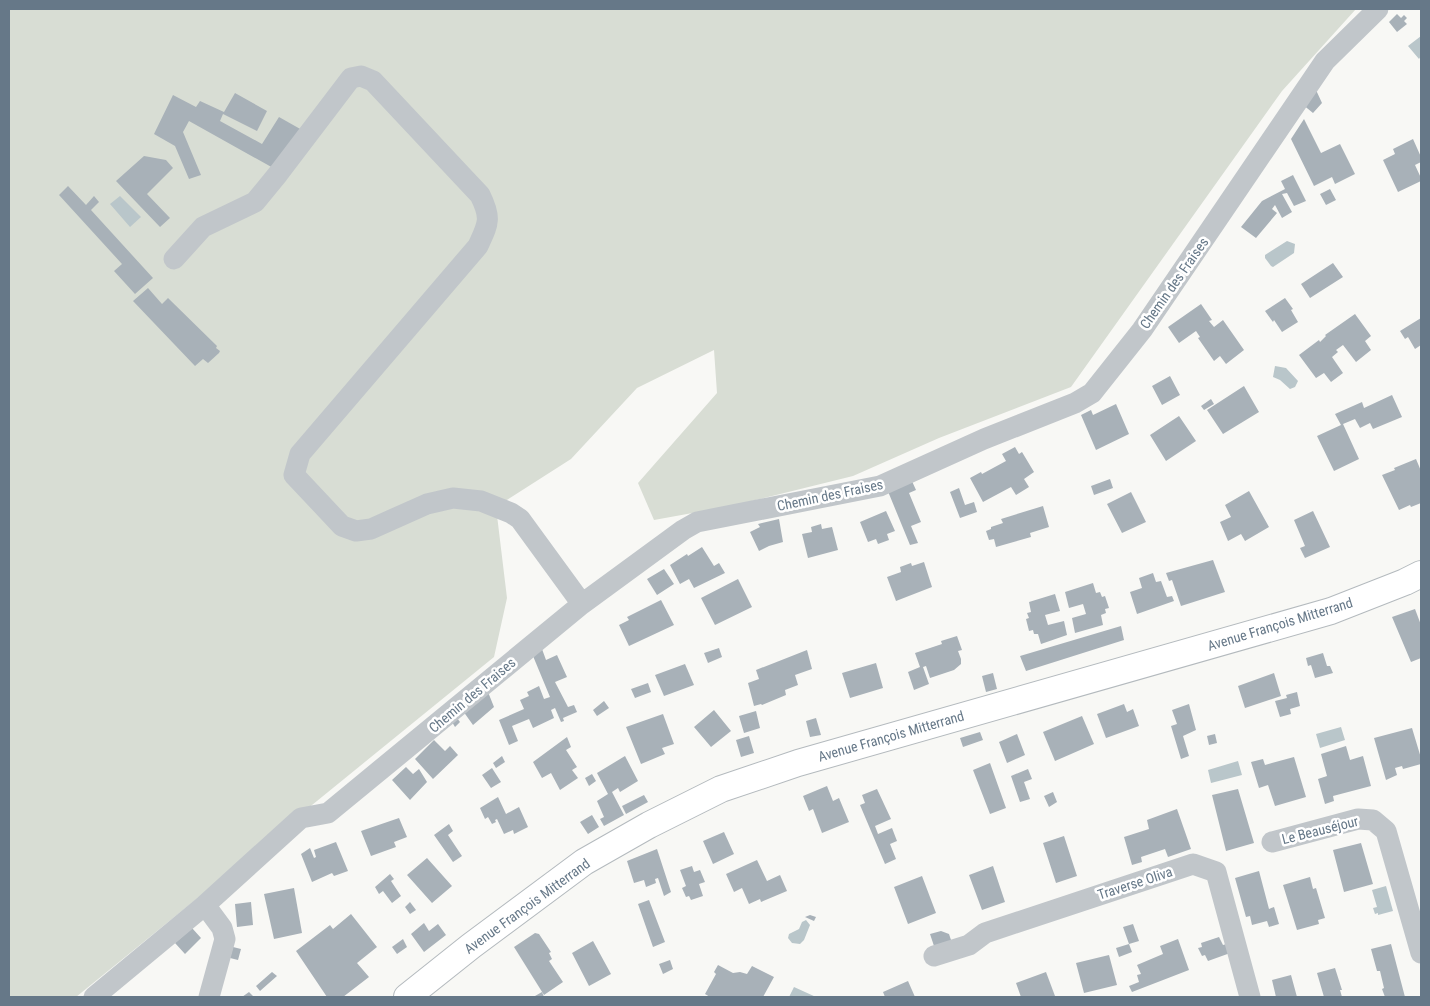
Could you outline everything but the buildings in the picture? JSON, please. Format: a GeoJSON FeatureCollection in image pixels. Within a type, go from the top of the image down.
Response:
{"type":"FeatureCollection","features":[{"type":"Feature","properties":{"kind":"main road","name":"Avenue François Mitterrand"},"geometry":{"type":"LineString","coordinates":[[407,997],[471,946],[584,862],[648,825],[722,790],[798,763],[1331,610],[1421,574]]}},
{"type":"Feature","properties":{"kind":"street","name":"Chemin des Fraises"},"geometry":{"type":"LineString","coordinates":[[94,997],[204,905],[301,818],[328,813],[582,604],[683,530],[697,522],[880,486],[984,439],[1075,403],[1092,393],[1142,330],[1326,61],[1378,9]]}},
{"type":"Feature","properties":{"kind":"street"},"geometry":{"type":"LineString","coordinates":[[174,260],[203,227],[255,202],[351,78],[361,76],[373,81],[480,196],[487,210],[488,225],[478,246],[300,454],[294,475],[342,526],[356,531],[371,530],[428,504],[453,498],[481,501],[511,513],[520,519],[582,604]]}},
{"type":"Feature","properties":{"kind":"street","name":"Le Beauséjour"},"geometry":{"type":"LineString","coordinates":[[1272,842],[1358,819],[1373,820],[1386,831],[1421,953]]}},
{"type":"Feature","properties":{"kind":"street","name":"Traverse Oliva"},"geometry":{"type":"LineString","coordinates":[[934,956],[969,945],[985,933],[1193,864],[1216,872],[1250,997]]}},
{"type":"Feature","properties":{"kind":"street"},"geometry":{"type":"LineString","coordinates":[[204,905],[222,928],[225,939],[209,997]]}},
{"type":"Feature","properties":{"kind":"shaded area"},"geometry":{"type":"Polygon","coordinates":[[[9,9],[1356,9],[1282,91],[1071,387],[939,438],[853,476],[731,506],[654,520],[638,483],[717,393],[714,350],[637,388],[571,459],[496,507],[507,598],[494,657],[76,997],[9,997],[9,9]]]}},
{"type":"Feature","properties":{"kind":"shaded area"},"geometry":{"type":"Polygon","coordinates":[[[1421,36],[1421,56],[1419,59],[1408,46],[1421,36]]]}},
{"type":"Feature","properties":{"kind":"shaded area"},"geometry":{"type":"Polygon","coordinates":[[[120,196],[141,217],[130,227],[110,204],[120,196]]]}},
{"type":"Feature","properties":{"kind":"shaded area"},"geometry":{"type":"Polygon","coordinates":[[[1287,241],[1295,244],[1294,253],[1273,267],[1271,266],[1265,255],[1287,241]]]}},
{"type":"Feature","properties":{"kind":"shaded area"},"geometry":{"type":"Polygon","coordinates":[[[1275,366],[1286,368],[1298,381],[1295,387],[1290,389],[1280,380],[1273,377],[1275,366]]]}},
{"type":"Feature","properties":{"kind":"shaded area"},"geometry":{"type":"Polygon","coordinates":[[[1341,727],[1345,740],[1320,748],[1316,734],[1341,727]]]}},
{"type":"Feature","properties":{"kind":"shaded area"},"geometry":{"type":"Polygon","coordinates":[[[1238,761],[1242,775],[1211,783],[1208,770],[1238,761]]]}},
{"type":"Feature","properties":{"kind":"shaded area"},"geometry":{"type":"Polygon","coordinates":[[[1386,886],[1393,911],[1375,914],[1373,908],[1377,907],[1372,890],[1386,886]]]}},
{"type":"Feature","properties":{"kind":"shaded area"},"geometry":{"type":"Polygon","coordinates":[[[806,920],[810,925],[804,940],[800,944],[792,943],[788,938],[789,934],[799,929],[802,922],[806,920]]]}},
{"type":"Feature","properties":{"kind":"shaded area"},"geometry":{"type":"Polygon","coordinates":[[[794,987],[816,997],[789,997],[794,987]]]}}]}
